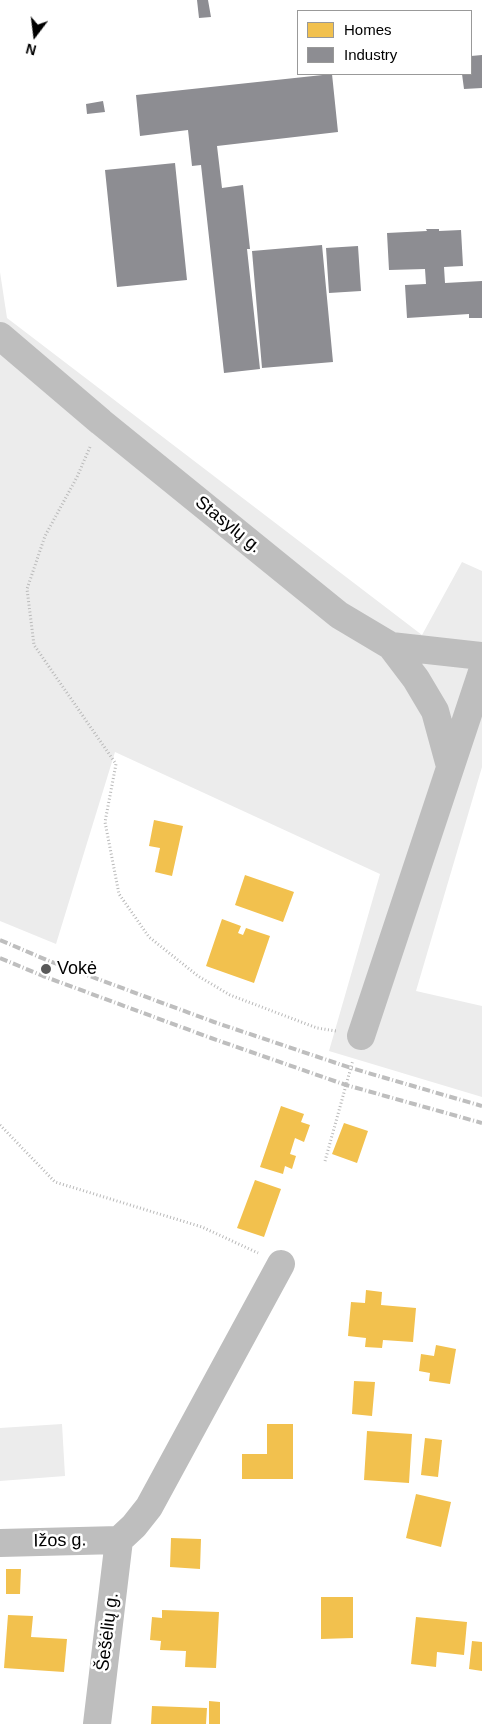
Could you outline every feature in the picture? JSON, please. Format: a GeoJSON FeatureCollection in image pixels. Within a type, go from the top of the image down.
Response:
{"type":"FeatureCollection","features":[{"type":"Feature","properties":{"kind":"street","name":"Stasylų g."},"geometry":{"type":"LineString","coordinates":[[0,336],[101,422],[338,615],[391,646],[482,656]]}},
{"type":"Feature","properties":{"kind":"street"},"geometry":{"type":"LineString","coordinates":[[391,646],[416,679],[436,711],[450,766]]}},
{"type":"Feature","properties":{"kind":"street"},"geometry":{"type":"LineString","coordinates":[[361,1036],[482,672]]}},
{"type":"Feature","properties":{"kind":"street"},"geometry":{"type":"LineString","coordinates":[[119,1540],[134,1526],[149,1507],[281,1264]]}},
{"type":"Feature","properties":{"kind":"street","name":"Ižos g."},"geometry":{"type":"LineString","coordinates":[[0,1543],[119,1540]]}},
{"type":"Feature","properties":{"kind":"street","name":"Šešėlių g."},"geometry":{"type":"LineString","coordinates":[[97,1724],[119,1540]]}},
{"type":"Feature","properties":{"kind":"path"},"geometry":{"type":"LineString","coordinates":[[101,422],[77,477],[45,536],[27,589],[34,645],[116,764],[105,822],[119,894],[148,938],[198,976],[230,996],[318,1028],[361,1036],[325,1161]]}},
{"type":"Feature","properties":{"kind":"path"},"geometry":{"type":"LineString","coordinates":[[0,1125],[56,1182],[202,1227],[281,1264]]}},
{"type":"Feature","properties":{"kind":"shaded area"},"geometry":{"type":"Polygon","coordinates":[[[0,272],[7,318],[422,635],[462,562],[482,571],[482,767],[416,991],[482,1006],[482,1097],[329,1051],[380,874],[115,752],[56,944],[0,921],[0,272]]]}},
{"type":"Feature","properties":{"kind":"shaded area"},"geometry":{"type":"Polygon","coordinates":[[[62,1424],[65,1476],[0,1481],[0,1428],[62,1424]]]}},
{"type":"Feature","properties":{"kind":"building: Homes"},"geometry":{"type":"Polygon","coordinates":[[[154,820],[183,826],[172,876],[155,872],[160,848],[149,846],[154,820]]]}},
{"type":"Feature","properties":{"kind":"building: Homes"},"geometry":{"type":"Polygon","coordinates":[[[245,875],[294,892],[283,922],[235,905],[245,875]]]}},
{"type":"Feature","properties":{"kind":"building: Homes"},"geometry":{"type":"Polygon","coordinates":[[[222,919],[241,926],[238,933],[243,935],[246,928],[270,936],[254,983],[206,966],[222,919]]]}},
{"type":"Feature","properties":{"kind":"building: Homes"},"geometry":{"type":"Polygon","coordinates":[[[281,1106],[304,1114],[301,1122],[310,1125],[304,1142],[295,1138],[290,1154],[296,1156],[292,1169],[285,1166],[283,1174],[260,1167],[281,1106]]]}},
{"type":"Feature","properties":{"kind":"building: Homes"},"geometry":{"type":"Polygon","coordinates":[[[344,1123],[368,1131],[357,1163],[332,1154],[344,1123]]]}},
{"type":"Feature","properties":{"kind":"building: Homes"},"geometry":{"type":"Polygon","coordinates":[[[255,1180],[281,1189],[264,1237],[237,1228],[255,1180]]]}},
{"type":"Feature","properties":{"kind":"building: Homes"},"geometry":{"type":"Polygon","coordinates":[[[366,1290],[382,1292],[381,1305],[416,1308],[413,1342],[383,1340],[382,1348],[365,1347],[366,1338],[348,1336],[351,1302],[365,1303],[366,1290]]]}},
{"type":"Feature","properties":{"kind":"building: Homes"},"geometry":{"type":"Polygon","coordinates":[[[436,1345],[456,1349],[450,1384],[429,1381],[430,1373],[419,1371],[421,1354],[434,1356],[436,1345]]]}},
{"type":"Feature","properties":{"kind":"building: Homes"},"geometry":{"type":"Polygon","coordinates":[[[354,1381],[375,1382],[372,1416],[352,1414],[354,1381]]]}},
{"type":"Feature","properties":{"kind":"building: Homes"},"geometry":{"type":"Polygon","coordinates":[[[267,1424],[293,1424],[293,1479],[242,1479],[242,1454],[267,1454],[267,1424]]]}},
{"type":"Feature","properties":{"kind":"building: Homes"},"geometry":{"type":"Polygon","coordinates":[[[367,1431],[412,1434],[409,1483],[364,1480],[367,1431]]]}},
{"type":"Feature","properties":{"kind":"building: Homes"},"geometry":{"type":"Polygon","coordinates":[[[425,1438],[442,1440],[438,1477],[421,1475],[425,1438]]]}},
{"type":"Feature","properties":{"kind":"building: Homes"},"geometry":{"type":"Polygon","coordinates":[[[416,1494],[451,1502],[441,1547],[406,1538],[416,1494]]]}},
{"type":"Feature","properties":{"kind":"building: Homes"},"geometry":{"type":"Polygon","coordinates":[[[171,1538],[201,1539],[200,1569],[170,1567],[171,1538]]]}},
{"type":"Feature","properties":{"kind":"building: Homes"},"geometry":{"type":"Polygon","coordinates":[[[6,1569],[21,1569],[20,1594],[6,1594],[6,1569]]]}},
{"type":"Feature","properties":{"kind":"building: Homes"},"geometry":{"type":"Polygon","coordinates":[[[321,1597],[353,1597],[353,1638],[321,1639],[321,1597]]]}},
{"type":"Feature","properties":{"kind":"building: Homes"},"geometry":{"type":"Polygon","coordinates":[[[162,1610],[219,1612],[216,1668],[185,1667],[186,1651],[160,1650],[161,1641],[150,1640],[152,1617],[162,1618],[162,1610]]]}},
{"type":"Feature","properties":{"kind":"building: Homes"},"geometry":{"type":"Polygon","coordinates":[[[8,1615],[33,1616],[31,1637],[67,1639],[64,1672],[4,1668],[8,1615]]]}},
{"type":"Feature","properties":{"kind":"building: Homes"},"geometry":{"type":"Polygon","coordinates":[[[416,1617],[467,1622],[464,1655],[437,1652],[436,1667],[411,1664],[416,1617]]]}},
{"type":"Feature","properties":{"kind":"building: Homes"},"geometry":{"type":"Polygon","coordinates":[[[472,1641],[482,1642],[482,1671],[469,1669],[472,1641]]]}},
{"type":"Feature","properties":{"kind":"building: Homes"},"geometry":{"type":"Polygon","coordinates":[[[209,1701],[220,1702],[220,1724],[209,1724],[209,1701]]]}},
{"type":"Feature","properties":{"kind":"building: Homes"},"geometry":{"type":"Polygon","coordinates":[[[152,1706],[207,1708],[206,1724],[151,1724],[152,1706]]]}},
{"type":"Feature","properties":{"kind":"building: Industry"},"geometry":{"type":"Polygon","coordinates":[[[197,0],[208,0],[211,17],[199,18],[197,0]]]}},
{"type":"Feature","properties":{"kind":"building: Industry"},"geometry":{"type":"Polygon","coordinates":[[[482,55],[482,88],[464,89],[462,75],[472,75],[472,56],[482,55]]]}},
{"type":"Feature","properties":{"kind":"building: Industry"},"geometry":{"type":"Polygon","coordinates":[[[332,75],[338,132],[217,146],[222,188],[243,185],[250,249],[247,249],[260,369],[224,373],[201,165],[192,166],[188,130],[140,136],[136,95],[332,75]]]}},
{"type":"Feature","properties":{"kind":"building: Industry"},"geometry":{"type":"Polygon","coordinates":[[[103,101],[105,112],[87,114],[86,104],[103,101]]]}},
{"type":"Feature","properties":{"kind":"building: Industry"},"geometry":{"type":"Polygon","coordinates":[[[175,163],[187,280],[117,287],[105,170],[175,163]]]}},
{"type":"Feature","properties":{"kind":"building: Industry"},"geometry":{"type":"Polygon","coordinates":[[[426,229],[439,229],[439,231],[461,230],[463,266],[444,267],[445,283],[482,281],[482,318],[469,318],[469,314],[407,318],[405,285],[426,284],[425,269],[389,270],[387,233],[427,231],[426,229]]]}},
{"type":"Feature","properties":{"kind":"building: Industry"},"geometry":{"type":"Polygon","coordinates":[[[322,245],[333,362],[262,368],[252,251],[322,245]]]}},
{"type":"Feature","properties":{"kind":"building: Industry"},"geometry":{"type":"Polygon","coordinates":[[[358,246],[361,291],[329,293],[326,248],[358,246]]]}},
{"type":"Feature","properties":{"kind":"railway"},"geometry":{"type":"LineString","coordinates":[[0,940],[49,961],[214,1022],[351,1068],[482,1106]]}},
{"type":"Feature","properties":{"kind":"railway"},"geometry":{"type":"LineString","coordinates":[[0,958],[43,976],[211,1038],[346,1085],[482,1123]]}},
{"type":"Feature","properties":{"kind":"place","name":"Vokė"},"geometry":{"type":"Point","coordinates":[46,969]}}]}
